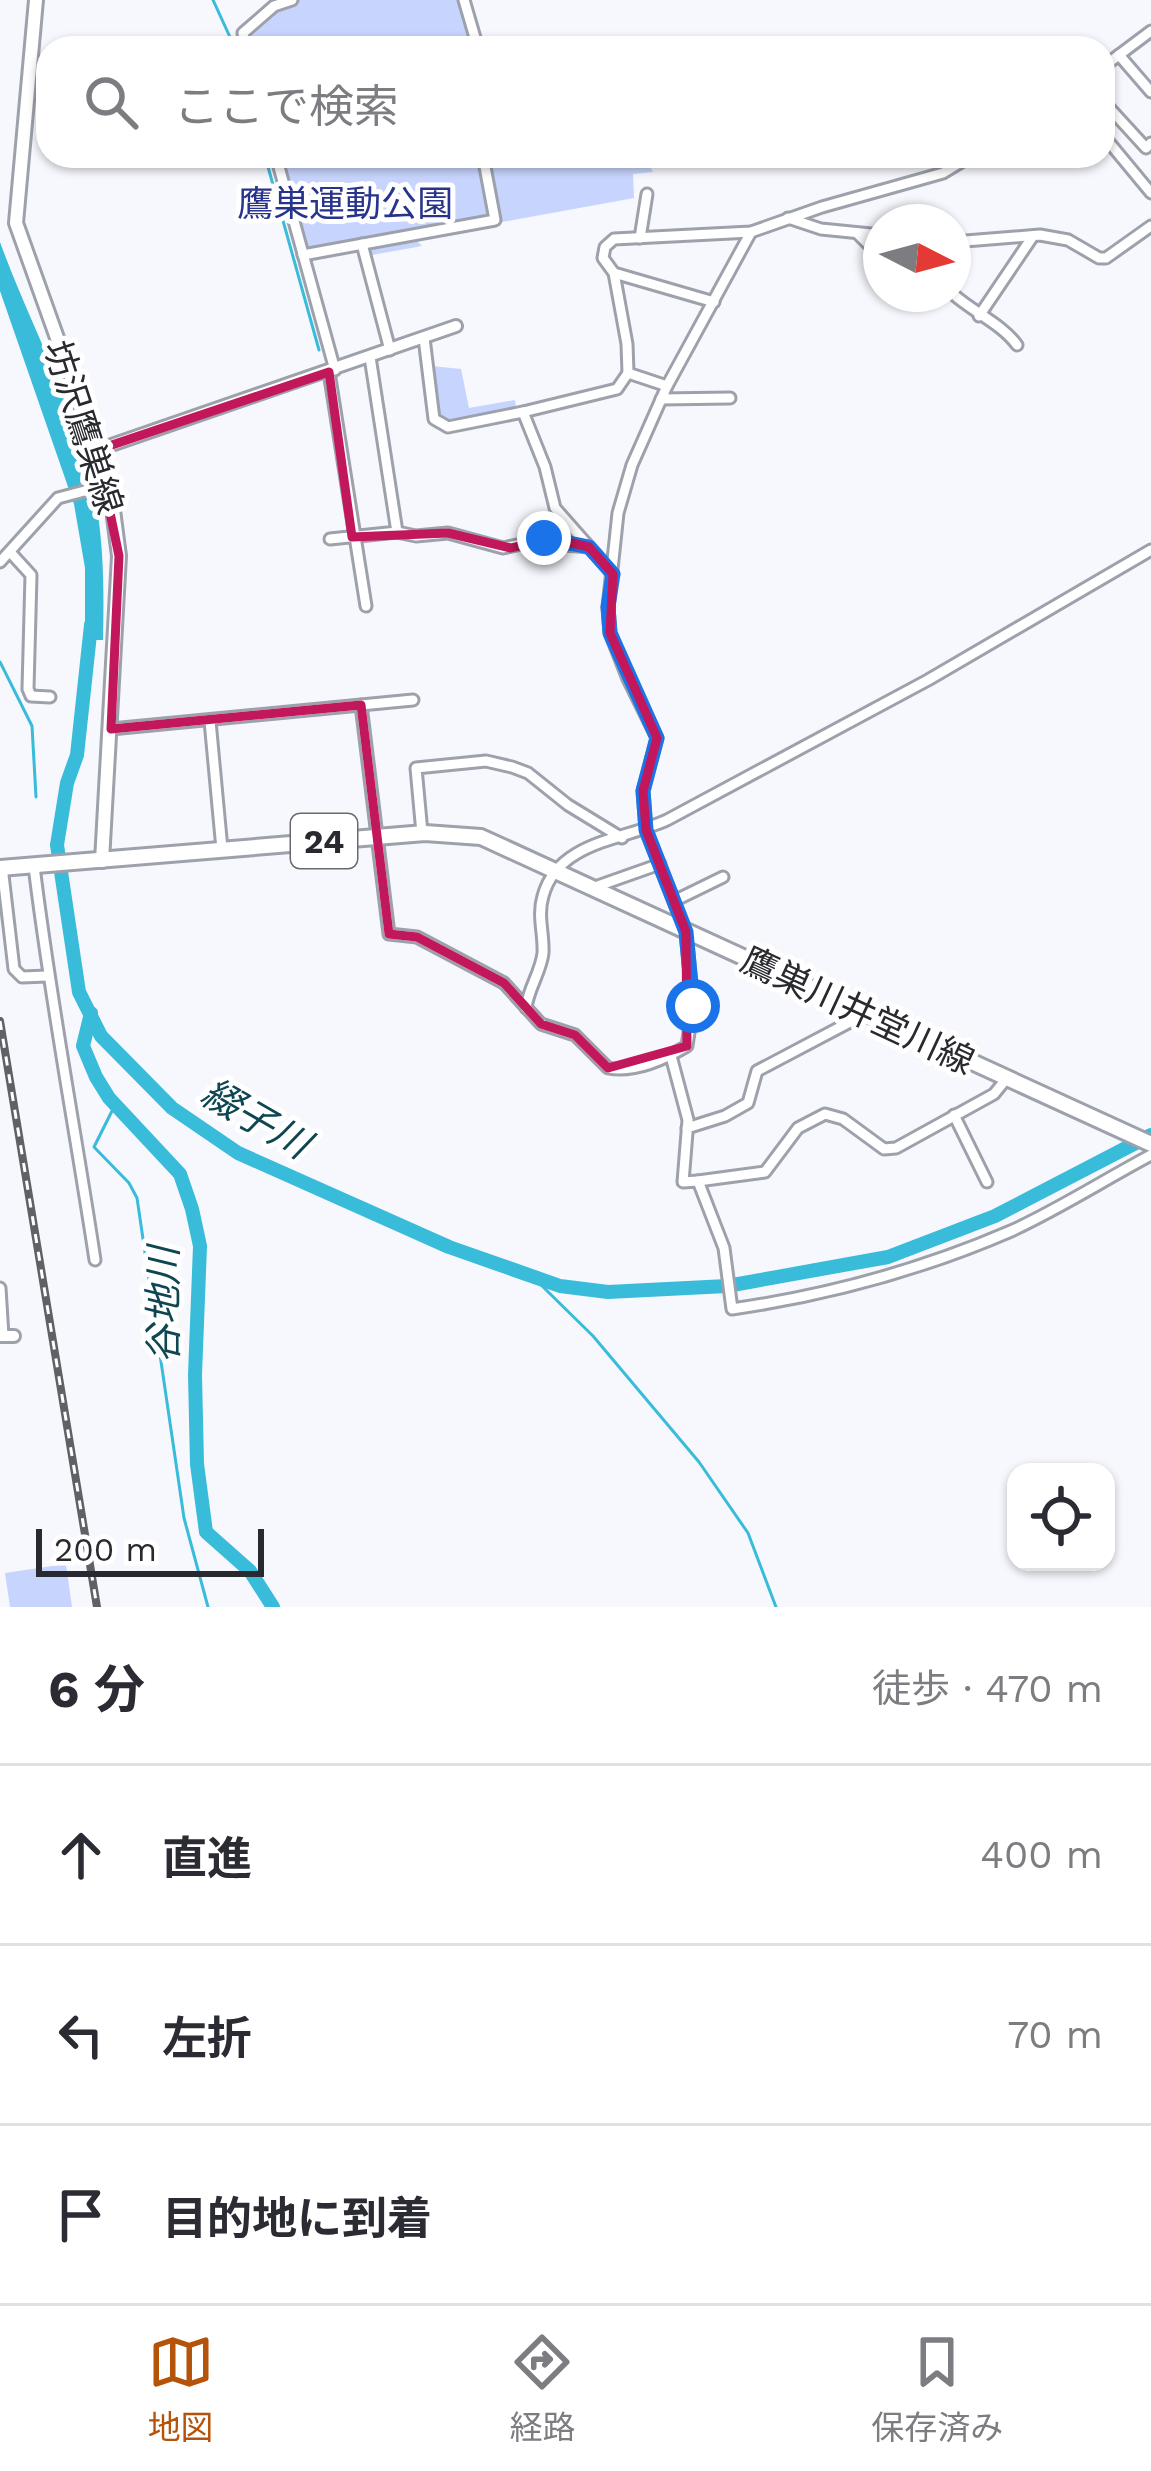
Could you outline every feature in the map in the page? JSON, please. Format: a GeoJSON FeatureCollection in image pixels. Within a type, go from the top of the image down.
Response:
{"type":"FeatureCollection","features":[{"type":"Feature","properties":{"kind":"main road","name":"坊沢鷹巣線"},"geometry":{"type":"LineString","coordinates":[[36,0],[16,224],[98,450],[103,486],[117,528],[120,590],[102,861]]}},
{"type":"Feature","properties":{"kind":"main road","name":"鷹巣川井堂川線"},"geometry":{"type":"LineString","coordinates":[[1,872],[422,833],[481,837],[1151,1144]]}},
{"type":"Feature","properties":{"kind":"street"},"geometry":{"type":"LineString","coordinates":[[243,36],[274,6],[292,0]]}},
{"type":"Feature","properties":{"kind":"street"},"geometry":{"type":"LineString","coordinates":[[464,0],[474,36]]}},
{"type":"Feature","properties":{"kind":"street"},"geometry":{"type":"LineString","coordinates":[[1115,58],[1151,31]]}},
{"type":"Feature","properties":{"kind":"street"},"geometry":{"type":"LineString","coordinates":[[1119,55],[1151,92]]}},
{"type":"Feature","properties":{"kind":"street"},"geometry":{"type":"LineString","coordinates":[[1115,114],[1146,148],[1151,143]]}},
{"type":"Feature","properties":{"kind":"street"},"geometry":{"type":"LineString","coordinates":[[1115,150],[1151,193]]}},
{"type":"Feature","properties":{"kind":"street"},"geometry":{"type":"LineString","coordinates":[[279,168],[332,371],[352,537],[366,606]]}},
{"type":"Feature","properties":{"kind":"street"},"geometry":{"type":"LineString","coordinates":[[303,255],[495,220],[485,168]]}},
{"type":"Feature","properties":{"kind":"street"},"geometry":{"type":"LineString","coordinates":[[424,338],[438,424],[474,424],[617,389],[628,373],[627,344],[614,273],[603,258],[605,247],[614,239],[751,232],[929,178],[948,168]]}},
{"type":"Feature","properties":{"kind":"street"},"geometry":{"type":"LineString","coordinates":[[640,238],[647,194]]}},
{"type":"Feature","properties":{"kind":"street"},"geometry":{"type":"LineString","coordinates":[[788,218],[821,229],[863,234]]}},
{"type":"Feature","properties":{"kind":"street"},"geometry":{"type":"LineString","coordinates":[[971,241],[1034,235],[1068,239],[1106,258],[1151,226]]}},
{"type":"Feature","properties":{"kind":"street"},"geometry":{"type":"LineString","coordinates":[[361,705],[389,934],[416,937],[481,970],[512,989],[541,1024],[575,1035],[608,1068],[618,1070],[671,1056],[687,1046],[693,1027],[686,932],[646,830],[643,791],[657,738],[610,633],[608,607],[622,495],[667,386],[751,232]]}},
{"type":"Feature","properties":{"kind":"street"},"geometry":{"type":"LineString","coordinates":[[858,234],[863,239]]}},
{"type":"Feature","properties":{"kind":"street"},"geometry":{"type":"LineString","coordinates":[[979,316],[1034,235]]}},
{"type":"Feature","properties":{"kind":"street"},"geometry":{"type":"LineString","coordinates":[[362,244],[390,350]]}},
{"type":"Feature","properties":{"kind":"street"},"geometry":{"type":"LineString","coordinates":[[614,273],[715,302]]}},
{"type":"Feature","properties":{"kind":"street"},"geometry":{"type":"LineString","coordinates":[[971,309],[1009,333],[1017,345]]}},
{"type":"Feature","properties":{"kind":"street"},"geometry":{"type":"LineString","coordinates":[[98,450],[456,326]]}},
{"type":"Feature","properties":{"kind":"street"},"geometry":{"type":"LineString","coordinates":[[370,357],[398,532]]}},
{"type":"Feature","properties":{"kind":"street"},"geometry":{"type":"LineString","coordinates":[[628,373],[667,386]]}},
{"type":"Feature","properties":{"kind":"street"},"geometry":{"type":"LineString","coordinates":[[661,399],[730,398]]}},
{"type":"Feature","properties":{"kind":"street"},"geometry":{"type":"LineString","coordinates":[[523,412],[545,467],[553,503],[613,574]]}},
{"type":"Feature","properties":{"kind":"street"},"geometry":{"type":"LineString","coordinates":[[0,562],[61,497],[103,486]]}},
{"type":"Feature","properties":{"kind":"street"},"geometry":{"type":"LineString","coordinates":[[330,539],[448,533],[503,548],[550,538],[589,547]]}},
{"type":"Feature","properties":{"kind":"street"},"geometry":{"type":"LineString","coordinates":[[526,1008],[542,954],[538,928],[542,900],[557,872],[581,847],[646,830],[909,691],[1151,550]]}},
{"type":"Feature","properties":{"kind":"street"},"geometry":{"type":"LineString","coordinates":[[10,552],[31,575],[28,689],[31,696],[50,697]]}},
{"type":"Feature","properties":{"kind":"street"},"geometry":{"type":"LineString","coordinates":[[111,729],[413,700]]}},
{"type":"Feature","properties":{"kind":"street"},"geometry":{"type":"LineString","coordinates":[[210,721],[222,849]]}},
{"type":"Feature","properties":{"kind":"street"},"geometry":{"type":"LineString","coordinates":[[422,833],[416,768],[486,761],[528,772],[568,805],[623,838]]}},
{"type":"Feature","properties":{"kind":"street"},"geometry":{"type":"LineString","coordinates":[[592,888],[660,864]]}},
{"type":"Feature","properties":{"kind":"street"},"geometry":{"type":"LineString","coordinates":[[37,866],[47,976],[79,1146],[94,1260]]}},
{"type":"Feature","properties":{"kind":"street"},"geometry":{"type":"LineString","coordinates":[[1,872],[14,969],[22,976],[47,976]]}},
{"type":"Feature","properties":{"kind":"street"},"geometry":{"type":"LineString","coordinates":[[676,900],[723,877]]}},
{"type":"Feature","properties":{"kind":"street"},"geometry":{"type":"LineString","coordinates":[[687,1128],[748,1103],[757,1071],[866,1013]]}},
{"type":"Feature","properties":{"kind":"street"},"geometry":{"type":"LineString","coordinates":[[671,1056],[687,1128],[683,1182],[765,1172],[798,1128],[825,1114],[842,1119],[889,1150],[994,1094],[1007,1078]]}},
{"type":"Feature","properties":{"kind":"street"},"geometry":{"type":"LineString","coordinates":[[954,1115],[987,1181]]}},
{"type":"Feature","properties":{"kind":"street"},"geometry":{"type":"LineString","coordinates":[[698,1181],[728,1264],[732,1309],[840,1290],[918,1267],[1014,1230],[1151,1155]]}},
{"type":"Feature","properties":{"kind":"street"},"geometry":{"type":"LineString","coordinates":[[0,1288],[6,1336]]}},
{"type":"Feature","properties":{"kind":"highlighted area"},"geometry":{"type":"Polygon","coordinates":[[[329,372],[352,537],[448,533],[511,548],[550,538],[589,547],[613,574],[610,633],[657,738],[643,791],[646,830],[686,932],[687,1046],[608,1068],[575,1035],[541,1024],[504,983],[417,937],[389,934],[361,705],[111,729],[119,556],[97,450],[329,372]]]}},
{"type":"Feature","properties":{"kind":"green space"},"geometry":{"type":"Polygon","coordinates":[[[292,0],[464,0],[474,36],[243,36],[262,15],[292,0]]]}},
{"type":"Feature","properties":{"kind":"green space","name":"鷹巣運動公園"},"geometry":{"type":"Polygon","coordinates":[[[279,168],[651,168],[653,172],[633,174],[634,198],[414,238],[422,246],[372,255],[371,261],[366,248],[307,258],[279,168]]]}},
{"type":"Feature","properties":{"kind":"green space"},"geometry":{"type":"Polygon","coordinates":[[[432,366],[461,369],[469,408],[515,400],[516,408],[467,420],[438,417],[432,366]]]}},
{"type":"Feature","properties":{"kind":"green space"},"geometry":{"type":"Polygon","coordinates":[[[66,1564],[72,1607],[10,1607],[5,1573],[66,1564]]]}},
{"type":"Feature","properties":{"kind":"shaded area"},"geometry":{"type":"Polygon","coordinates":[[[0,242],[88,468],[101,536],[103,640],[85,640],[85,568],[74,504],[0,291],[0,242]]]}},
{"type":"Feature","properties":{"kind":"waterway"},"geometry":{"type":"LineString","coordinates":[[213,0],[230,36]]}},
{"type":"Feature","properties":{"kind":"waterway"},"geometry":{"type":"LineString","coordinates":[[268,168],[319,350]]}},
{"type":"Feature","properties":{"kind":"waterway","name":"綴子川"},"geometry":{"type":"LineString","coordinates":[[91,625],[77,755],[67,783],[57,845],[79,992],[101,1036],[172,1108],[238,1153],[449,1247],[560,1286],[608,1292],[727,1286],[888,1257],[995,1216],[1151,1135]]}},
{"type":"Feature","properties":{"kind":"waterway"},"geometry":{"type":"LineString","coordinates":[[0,662],[32,726],[36,797]]}},
{"type":"Feature","properties":{"kind":"waterway","name":"谷地川"},"geometry":{"type":"LineString","coordinates":[[91,1013],[83,1046],[96,1077],[109,1098],[180,1174],[192,1209],[200,1246],[195,1375],[197,1464],[206,1532],[250,1571],[273,1607]]}},
{"type":"Feature","properties":{"kind":"waterway"},"geometry":{"type":"LineString","coordinates":[[115,1105],[94,1147],[137,1198],[184,1518],[208,1607]]}},
{"type":"Feature","properties":{"kind":"waterway"},"geometry":{"type":"LineString","coordinates":[[535,1279],[593,1336],[699,1462],[748,1533],[776,1607]]}},
{"type":"Feature","properties":{"kind":"railway"},"geometry":{"type":"LineString","coordinates":[[0,1021],[97,1607]]}},
{"type":"Feature","properties":{"kind":"route"},"geometry":{"type":"LineString","coordinates":[[544,538],[589,547],[613,574],[610,633],[657,738],[643,791],[646,830],[686,932],[693,1006]]}}]}
